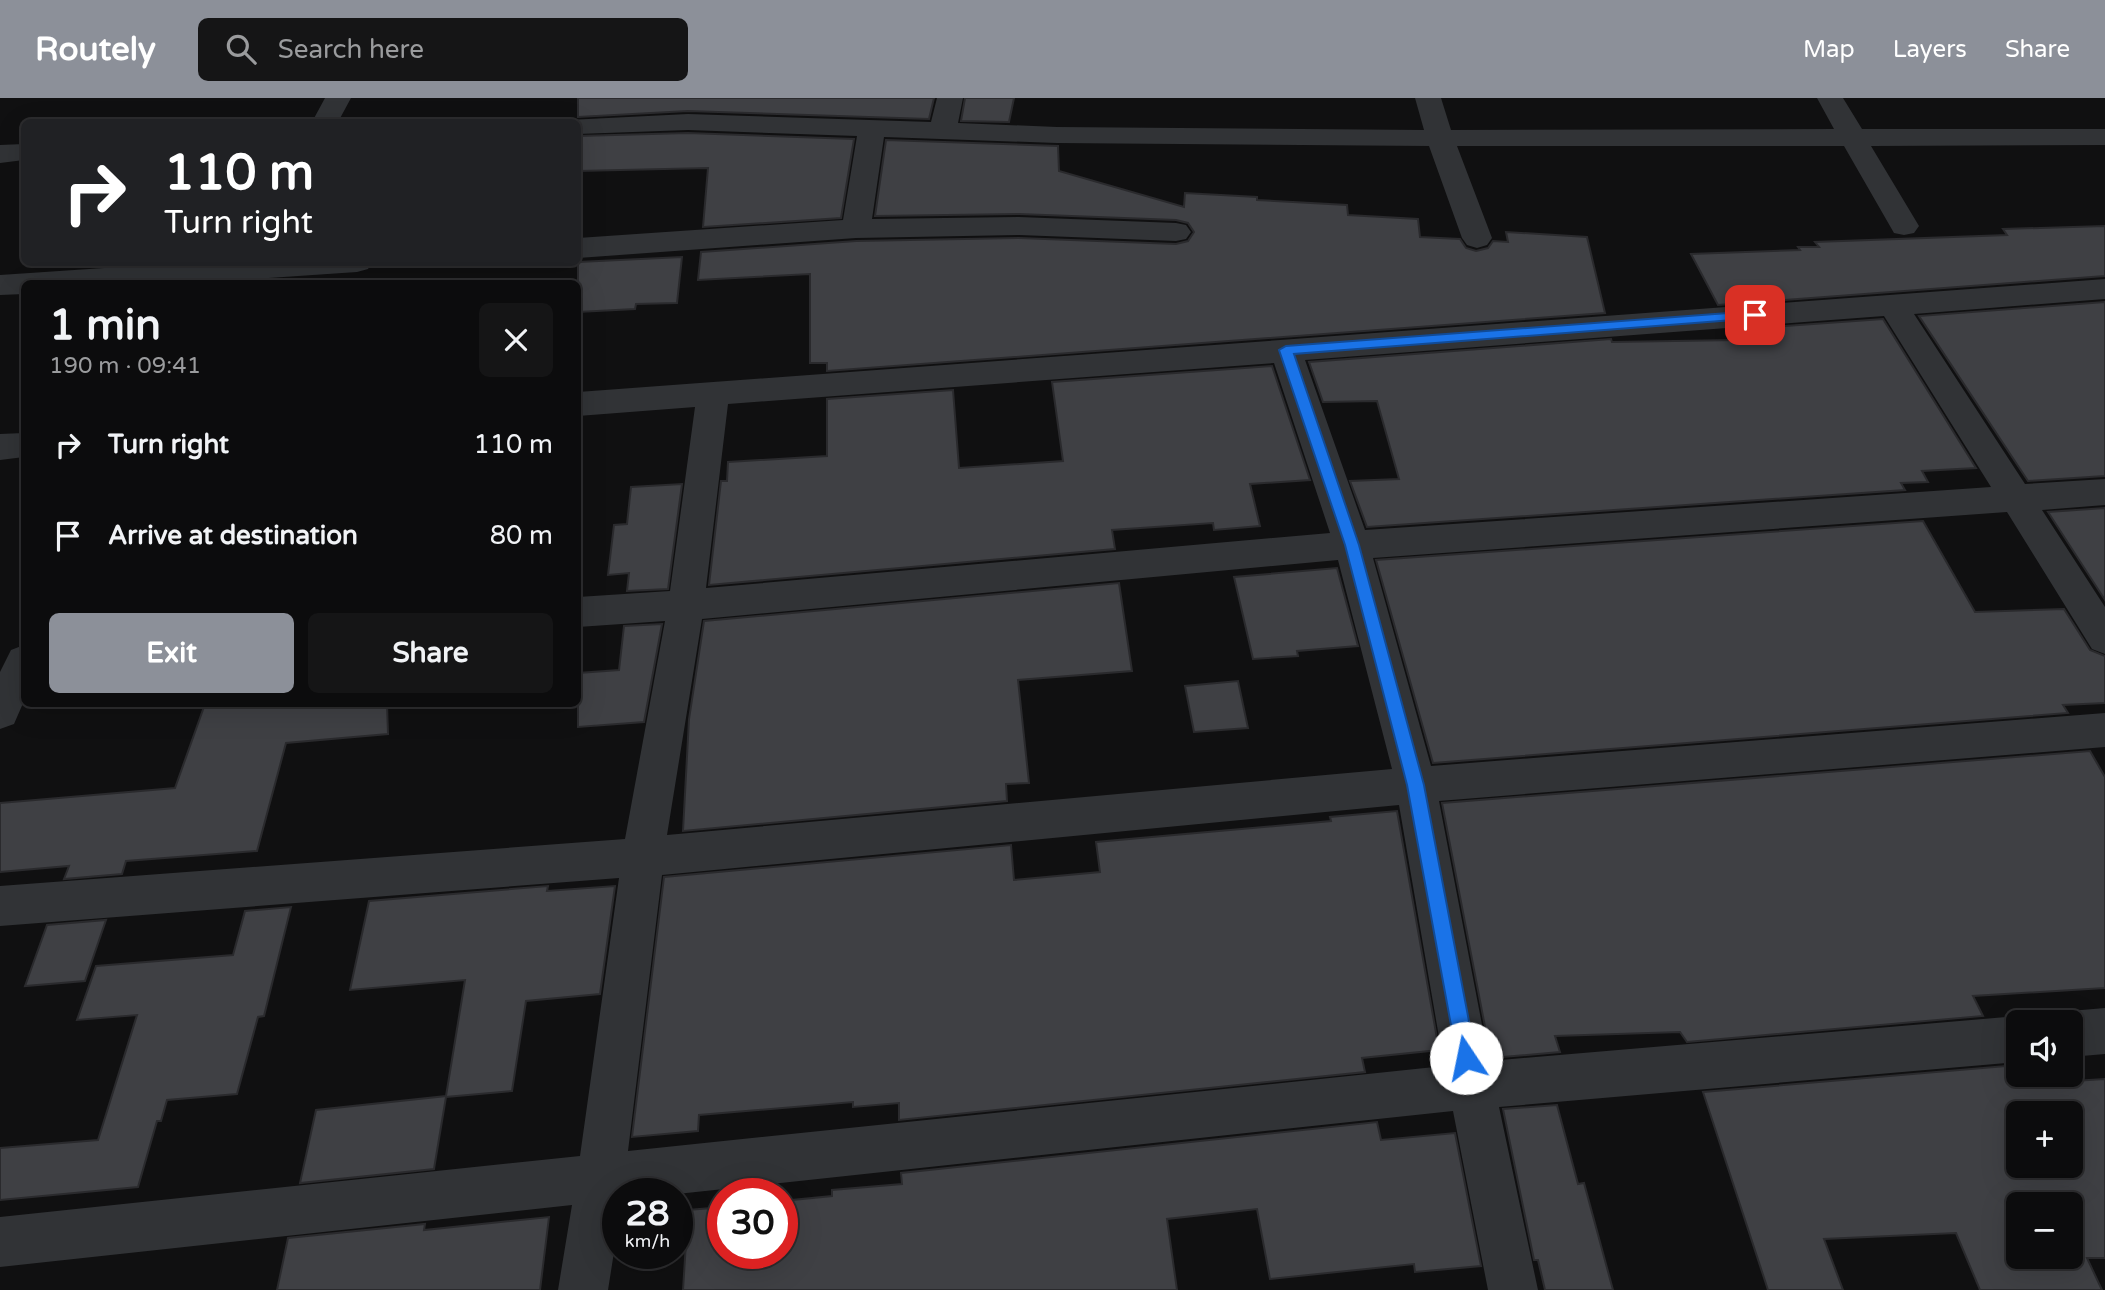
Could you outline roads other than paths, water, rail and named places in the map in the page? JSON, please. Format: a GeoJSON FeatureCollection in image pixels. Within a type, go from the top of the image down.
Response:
{"type":"FeatureCollection","features":[{"type":"Feature","properties":{"kind":"street"},"geometry":{"type":"LineString","coordinates":[[327,119],[338,98]]}},
{"type":"Feature","properties":{"kind":"street"},"geometry":{"type":"LineString","coordinates":[[943,130],[950,98]]}},
{"type":"Feature","properties":{"kind":"street"},"geometry":{"type":"LineString","coordinates":[[1428,98],[1477,237]]}},
{"type":"Feature","properties":{"kind":"street"},"geometry":{"type":"LineString","coordinates":[[1830,98],[1904,226]]}},
{"type":"Feature","properties":{"kind":"street"},"geometry":{"type":"LineString","coordinates":[[581,126],[688,122],[1057,135],[1440,138],[2105,136]]}},
{"type":"Feature","properties":{"kind":"street"},"geometry":{"type":"LineString","coordinates":[[856,229],[872,129]]}},
{"type":"Feature","properties":{"kind":"street"},"geometry":{"type":"LineString","coordinates":[[0,154],[21,152]]}},
{"type":"Feature","properties":{"kind":"street"},"geometry":{"type":"LineString","coordinates":[[581,248],[856,229],[1019,226],[1176,232]]}},
{"type":"Feature","properties":{"kind":"street"},"geometry":{"type":"LineString","coordinates":[[87,280],[305,266]]}},
{"type":"Feature","properties":{"kind":"street"},"geometry":{"type":"LineString","coordinates":[[0,285],[21,284]]}},
{"type":"Feature","properties":{"kind":"street"},"geometry":{"type":"LineString","coordinates":[[581,404],[2105,289]]}},
{"type":"Feature","properties":{"kind":"street"},"geometry":{"type":"LineString","coordinates":[[1893,305],[2105,638]]}},
{"type":"Feature","properties":{"kind":"street"},"geometry":{"type":"LineString","coordinates":[[1286,350],[1352,545],[1416,785],[1471,1086],[1513,1290]]}},
{"type":"Feature","properties":{"kind":"street"},"geometry":{"type":"LineString","coordinates":[[583,1290],[601,1178],[643,857],[686,605],[713,394]]}},
{"type":"Feature","properties":{"kind":"street"},"geometry":{"type":"LineString","coordinates":[[0,447],[21,445]]}},
{"type":"Feature","properties":{"kind":"street"},"geometry":{"type":"LineString","coordinates":[[581,612],[686,605],[1352,545],[2105,492]]}},
{"type":"Feature","properties":{"kind":"street"},"geometry":{"type":"LineString","coordinates":[[0,651],[21,649]]}},
{"type":"Feature","properties":{"kind":"street"},"geometry":{"type":"LineString","coordinates":[[0,712],[21,667]]}},
{"type":"Feature","properties":{"kind":"street"},"geometry":{"type":"LineString","coordinates":[[0,906],[643,857],[1416,785],[2105,730]]}},
{"type":"Feature","properties":{"kind":"street"},"geometry":{"type":"LineString","coordinates":[[2083,1033],[2105,1031]]}},
{"type":"Feature","properties":{"kind":"street"},"geometry":{"type":"LineString","coordinates":[[0,1242],[1471,1086],[2006,1040]]}}]}
